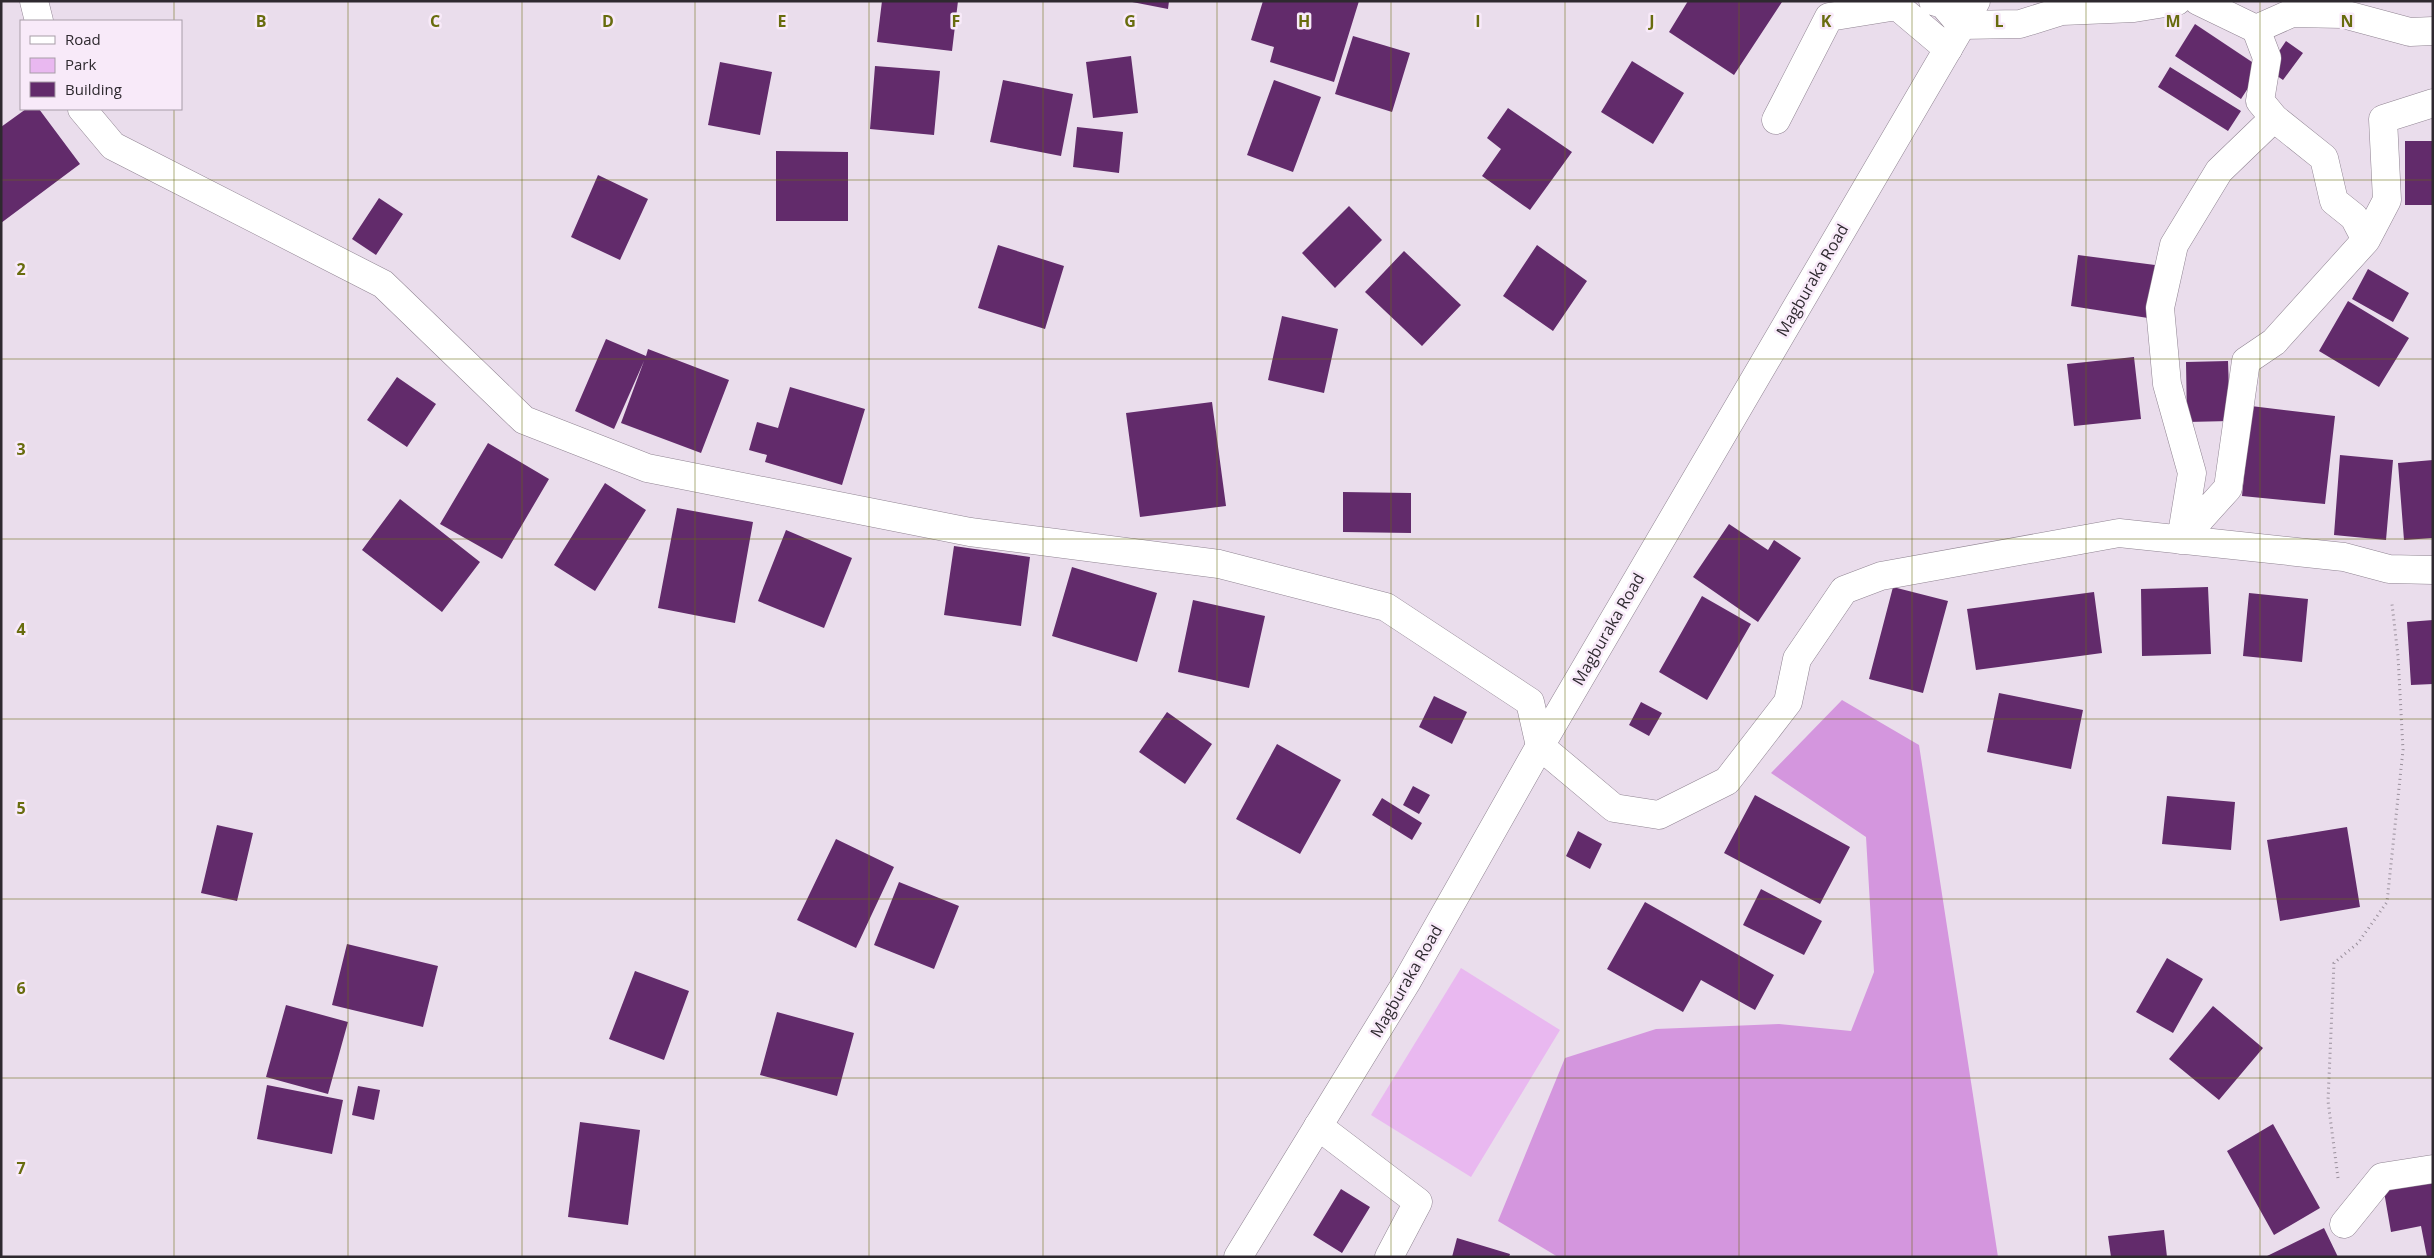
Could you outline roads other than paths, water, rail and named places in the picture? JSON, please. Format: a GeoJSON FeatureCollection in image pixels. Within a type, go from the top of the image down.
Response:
{"type":"FeatureCollection","features":[{"type":"Feature","properties":{"kind":"street"},"geometry":{"type":"LineString","coordinates":[[34,1],[39,20]]}},
{"type":"Feature","properties":{"kind":"street"},"geometry":{"type":"LineString","coordinates":[[1833,9],[1886,1]]}},
{"type":"Feature","properties":{"kind":"street"},"geometry":{"type":"LineString","coordinates":[[1933,1],[1943,4],[1961,25],[2020,24],[2062,11],[2134,8],[2177,1]]}},
{"type":"Feature","properties":{"kind":"street","name":"Magburaka Road"},"geometry":{"type":"LineString","coordinates":[[1238,1257],[1406,983],[1540,746],[1976,1]]}},
{"type":"Feature","properties":{"kind":"street"},"geometry":{"type":"LineString","coordinates":[[2198,1],[2256,29],[2267,58],[2260,101],[2274,118],[2324,158],[2334,200],[2354,217],[2366,240]]}},
{"type":"Feature","properties":{"kind":"street"},"geometry":{"type":"LineString","coordinates":[[1833,9],[1897,6],[1948,49]]}},
{"type":"Feature","properties":{"kind":"street"},"geometry":{"type":"LineString","coordinates":[[1776,120],[1833,9]]}},
{"type":"Feature","properties":{"kind":"street"},"geometry":{"type":"LineString","coordinates":[[2256,29],[2292,13],[2343,14],[2410,32],[2433,31]]}},
{"type":"Feature","properties":{"kind":"street"},"geometry":{"type":"LineString","coordinates":[[2181,540],[2228,488],[2246,361],[2274,342],[2366,240],[2387,200],[2383,119],[2433,103]]}},
{"type":"Feature","properties":{"kind":"street"},"geometry":{"type":"LineString","coordinates":[[83,110],[113,146],[383,284],[524,420],[647,468],[970,532],[1219,564],[1386,608],[1530,702],[1540,746],[1614,808],[1659,815],[1727,781],[1788,702],[1797,659],[1844,590],[1881,576],[2118,533],[2344,557],[2389,569],[2433,570]]}},
{"type":"Feature","properties":{"kind":"street"},"geometry":{"type":"LineString","coordinates":[[2181,540],[2192,473],[2166,384],[2160,308],[2174,245],[2218,171],[2274,118]]}},
{"type":"Feature","properties":{"kind":"street"},"geometry":{"type":"LineString","coordinates":[[1318,1126],[1418,1202],[1389,1257]]}},
{"type":"Feature","properties":{"kind":"street"},"geometry":{"type":"LineString","coordinates":[[2344,1224],[2382,1177],[2433,1169]]}}]}
